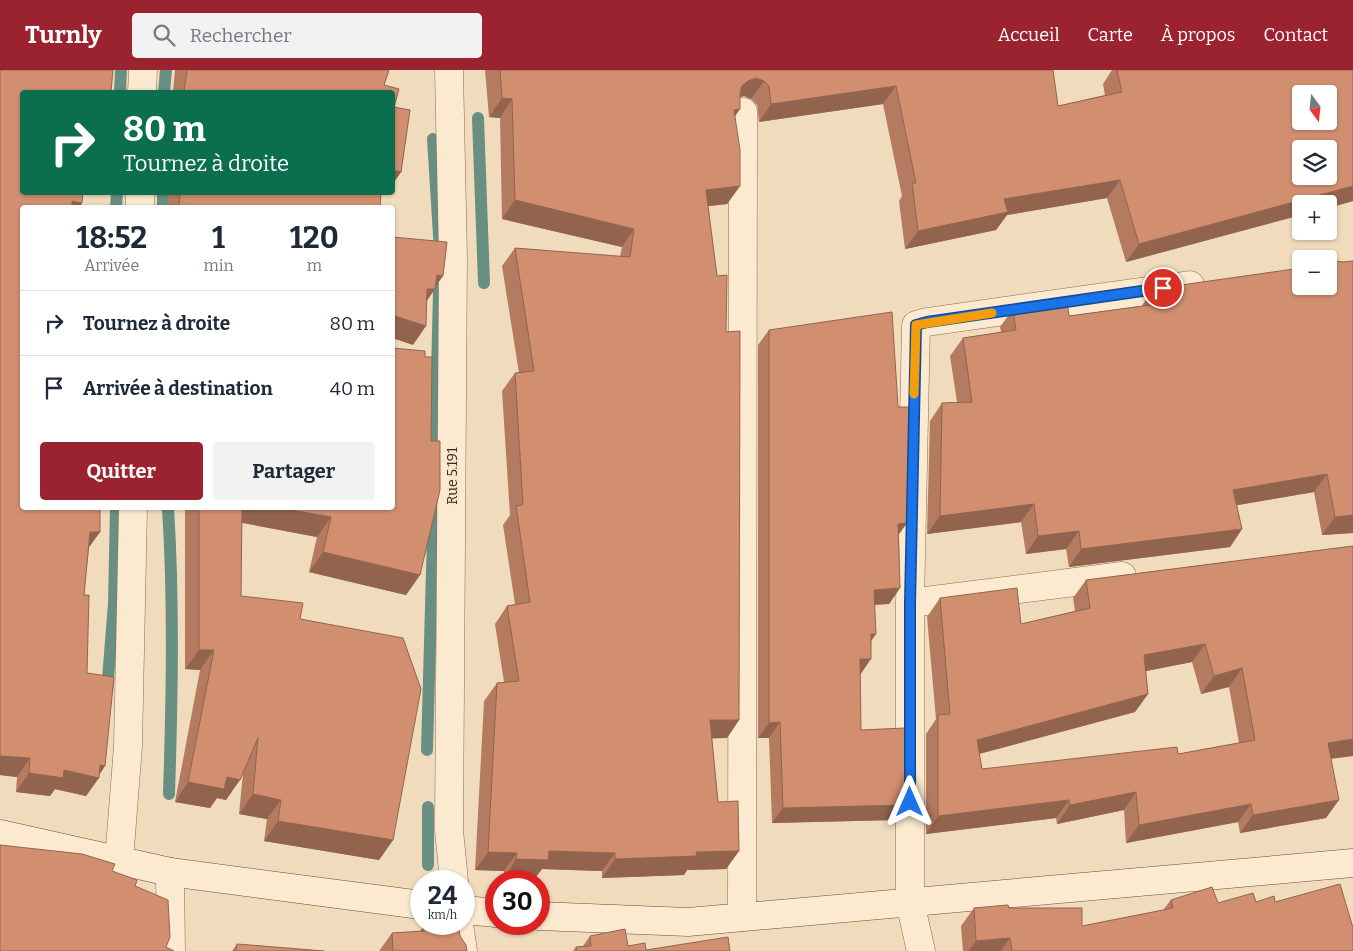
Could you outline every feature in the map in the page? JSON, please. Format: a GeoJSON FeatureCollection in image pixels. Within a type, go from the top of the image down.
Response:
{"type":"FeatureCollection","features":[{"type":"Feature","properties":{"kind":"street"},"geometry":{"type":"LineString","coordinates":[[142,90],[143,70]]}},
{"type":"Feature","properties":{"kind":"street","name":"Rue 5.191"},"geometry":{"type":"LineString","coordinates":[[449,70],[453,278],[449,830],[453,870]]}},
{"type":"Feature","properties":{"kind":"street"},"geometry":{"type":"LineString","coordinates":[[742,917],[743,112]]}},
{"type":"Feature","properties":{"kind":"street"},"geometry":{"type":"LineString","coordinates":[[921,951],[910,902],[910,603],[916,325],[1213,282]]}},
{"type":"Feature","properties":{"kind":"street"},"geometry":{"type":"LineString","coordinates":[[119,861],[128,746],[133,510]]}},
{"type":"Feature","properties":{"kind":"street"},"geometry":{"type":"LineString","coordinates":[[910,603],[1146,573]]}},
{"type":"Feature","properties":{"kind":"street"},"geometry":{"type":"LineString","coordinates":[[0,834],[170,872],[410,904]]}},
{"type":"Feature","properties":{"kind":"street"},"geometry":{"type":"LineString","coordinates":[[550,916],[688,922],[1353,863]]}},
{"type":"Feature","properties":{"kind":"street"},"geometry":{"type":"LineString","coordinates":[[170,872],[171,951]]}},
{"type":"Feature","properties":{"kind":"street"},"geometry":{"type":"LineString","coordinates":[[461,935],[463,951]]}},
{"type":"Feature","properties":{"kind":"building"},"geometry":{"type":"Polygon","coordinates":[[[0,70],[113,70],[111,90],[20,90],[20,195],[83,195],[82,203],[72,201],[72,205],[20,205],[20,510],[100,510],[100,532],[90,532],[84,595],[89,595],[87,673],[114,677],[105,766],[100,765],[99,778],[64,770],[63,778],[29,773],[30,758],[0,756],[0,70]]]}},
{"type":"Feature","properties":{"kind":"building"},"geometry":{"type":"Polygon","coordinates":[[[187,70],[389,70],[384,85],[399,89],[395,103],[395,90],[184,90],[187,70]]]}},
{"type":"Feature","properties":{"kind":"building"},"geometry":{"type":"Polygon","coordinates":[[[500,70],[1053,70],[1058,106],[1122,92],[1117,70],[1353,70],[1353,186],[1320,195],[1292,195],[1292,203],[1139,244],[1120,180],[1004,199],[1008,212],[918,231],[912,183],[916,183],[896,86],[771,104],[769,86],[764,81],[756,78],[748,81],[742,86],[740,93],[740,109],[734,110],[740,150],[740,186],[706,190],[717,276],[727,275],[726,332],[740,331],[739,720],[710,720],[718,802],[738,801],[739,851],[696,852],[697,856],[615,859],[615,853],[549,851],[548,860],[516,859],[517,853],[488,852],[497,683],[519,681],[507,606],[530,602],[516,506],[523,505],[515,373],[534,371],[515,248],[630,257],[634,229],[515,200],[512,99],[502,98],[500,70]]]}},
{"type":"Feature","properties":{"kind":"building"},"geometry":{"type":"Polygon","coordinates":[[[395,107],[410,110],[401,172],[395,171],[395,107]]]}},
{"type":"Feature","properties":{"kind":"building"},"geometry":{"type":"Polygon","coordinates":[[[180,195],[381,195],[380,205],[179,205],[180,195]]]}},
{"type":"Feature","properties":{"kind":"building"},"geometry":{"type":"Polygon","coordinates":[[[395,237],[447,242],[443,276],[437,275],[435,289],[427,289],[426,326],[395,316],[395,237]]]}},
{"type":"Feature","properties":{"kind":"building"},"geometry":{"type":"Polygon","coordinates":[[[1337,261],[1353,261],[1353,515],[1335,517],[1327,474],[1233,490],[1242,529],[1081,549],[1079,531],[1038,536],[1034,504],[940,516],[942,403],[972,402],[963,338],[1016,330],[1013,309],[1067,301],[1069,316],[1158,304],[1153,289],[1292,269],[1292,295],[1337,295],[1337,261]]]}},
{"type":"Feature","properties":{"kind":"building"},"geometry":{"type":"Polygon","coordinates":[[[892,312],[898,407],[909,407],[907,523],[898,524],[900,588],[874,590],[876,634],[871,634],[871,659],[860,659],[861,730],[905,728],[905,805],[783,808],[780,722],[769,723],[769,330],[892,312]]]}},
{"type":"Feature","properties":{"kind":"building"},"geometry":{"type":"Polygon","coordinates":[[[395,348],[425,351],[425,357],[432,357],[431,441],[440,441],[440,490],[420,575],[323,552],[331,517],[291,510],[395,510],[395,348]]]}},
{"type":"Feature","properties":{"kind":"building"},"geometry":{"type":"Polygon","coordinates":[[[199,510],[242,510],[241,596],[303,603],[300,619],[403,638],[421,689],[393,840],[278,821],[281,800],[253,794],[258,738],[240,780],[227,777],[224,789],[188,782],[214,650],[199,650],[199,510]]]}},
{"type":"Feature","properties":{"kind":"building"},"geometry":{"type":"Polygon","coordinates":[[[1353,546],[1353,739],[1328,743],[1339,800],[1253,815],[1251,804],[1139,825],[1136,792],[1070,805],[1069,800],[938,816],[938,715],[950,714],[940,598],[1017,588],[1021,624],[1090,608],[1086,580],[1353,546]],[[1205,644],[1144,655],[1148,694],[977,740],[982,769],[1177,747],[1178,754],[1255,740],[1242,668],[1214,676],[1205,644]]]}},
{"type":"Feature","properties":{"kind":"building"},"geometry":{"type":"Polygon","coordinates":[[[0,845],[82,854],[115,864],[112,871],[137,880],[135,886],[168,900],[170,937],[166,947],[174,951],[0,951],[0,845]]]}},
{"type":"Feature","properties":{"kind":"building"},"geometry":{"type":"Polygon","coordinates":[[[1340,884],[1353,928],[1353,951],[1012,951],[1010,938],[976,941],[974,908],[1008,905],[1009,908],[1082,908],[1082,926],[1173,908],[1171,900],[1212,887],[1218,903],[1253,893],[1256,902],[1274,896],[1275,902],[1340,884]]]}},
{"type":"Feature","properties":{"kind":"building"},"geometry":{"type":"Polygon","coordinates":[[[625,929],[628,946],[645,943],[646,950],[728,937],[730,951],[577,951],[576,947],[591,946],[590,936],[625,929]]]}},
{"type":"Feature","properties":{"kind":"building"},"geometry":{"type":"Polygon","coordinates":[[[410,932],[410,935],[460,935],[466,945],[467,951],[393,951],[392,933],[410,932]]]}},
{"type":"Feature","properties":{"kind":"building"},"geometry":{"type":"Polygon","coordinates":[[[237,944],[324,951],[236,951],[237,944]]]}},
{"type":"Feature","properties":{"kind":"waterway"},"geometry":{"type":"LineString","coordinates":[[120,90],[121,70]]}},
{"type":"Feature","properties":{"kind":"waterway"},"geometry":{"type":"LineString","coordinates":[[164,90],[166,70]]}},
{"type":"Feature","properties":{"kind":"waterway"},"geometry":{"type":"LineString","coordinates":[[478,118],[484,283]]}},
{"type":"Feature","properties":{"kind":"waterway"},"geometry":{"type":"LineString","coordinates":[[433,139],[440,251],[435,458]]}},
{"type":"Feature","properties":{"kind":"waterway"},"geometry":{"type":"LineString","coordinates":[[116,205],[117,195]]}},
{"type":"Feature","properties":{"kind":"waterway"},"geometry":{"type":"LineString","coordinates":[[163,195],[163,205]]}},
{"type":"Feature","properties":{"kind":"waterway"},"geometry":{"type":"LineString","coordinates":[[427,750],[434,500]]}},
{"type":"Feature","properties":{"kind":"waterway"},"geometry":{"type":"LineString","coordinates":[[107,691],[114,604],[116,510]]}},
{"type":"Feature","properties":{"kind":"waterway"},"geometry":{"type":"LineString","coordinates":[[168,510],[172,651],[169,794]]}},
{"type":"Feature","properties":{"kind":"waterway"},"geometry":{"type":"LineString","coordinates":[[428,807],[428,865]]}},
{"type":"Feature","properties":{"kind":"slow traffic"},"geometry":{"type":"LineString","coordinates":[[914,394],[916,325],[992,313]]}},
{"type":"Feature","properties":{"kind":"route"},"geometry":{"type":"LineString","coordinates":[[910,802],[910,603],[916,325],[1163,288]]}}]}
